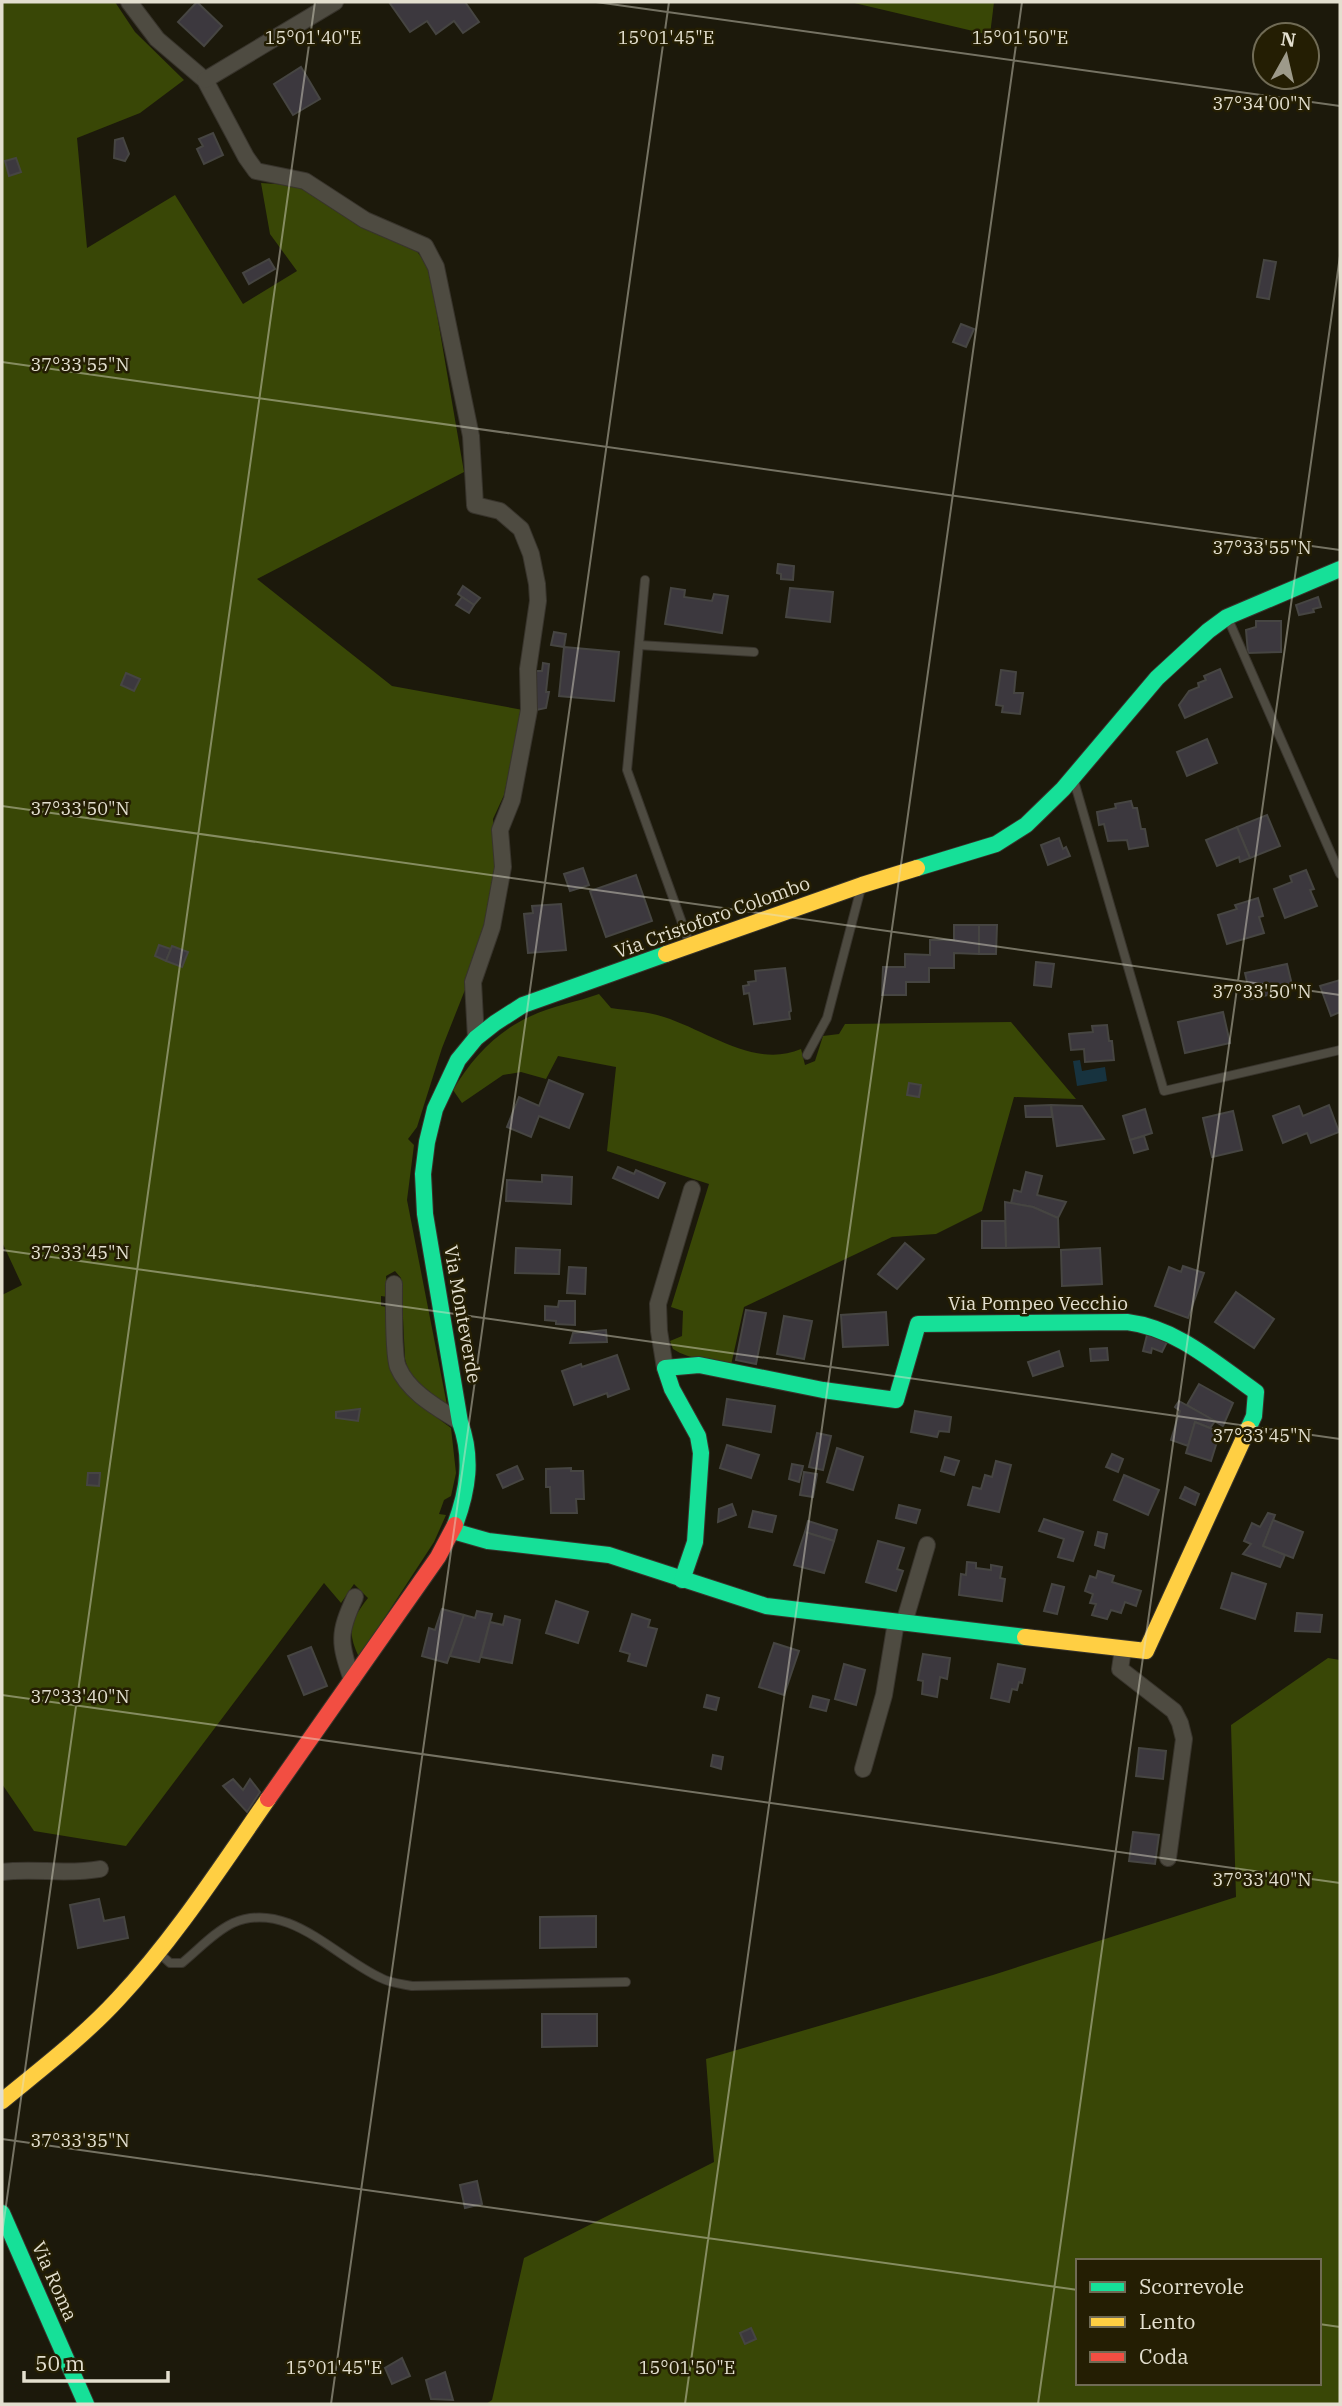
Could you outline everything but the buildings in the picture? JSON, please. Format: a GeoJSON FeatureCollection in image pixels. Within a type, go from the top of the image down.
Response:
{"type":"FeatureCollection","features":[{"type":"Feature","properties":{"kind":"street"},"geometry":{"type":"LineString","coordinates":[[129,2],[157,39],[205,80],[246,158],[256,171],[305,181],[365,220],[425,246],[436,267],[471,436],[475,505],[499,511],[521,529],[531,554],[538,601],[528,669],[529,710],[512,800],[500,830],[503,867],[487,948],[473,982],[476,1038]]}},
{"type":"Feature","properties":{"kind":"street"},"geometry":{"type":"LineString","coordinates":[[205,80],[335,2]]}},
{"type":"Feature","properties":{"kind":"street","name":"Via Cristoforo Colombo"},"geometry":{"type":"LineString","coordinates":[[476,1038],[523,1005],[862,886],[996,844],[1017,834],[1073,778],[1159,675],[1180,654],[1227,617],[1340,569]]}},
{"type":"Feature","properties":{"kind":"street","name":"Via Monteverde"},"geometry":{"type":"LineString","coordinates":[[352,1680],[445,1546],[466,1492],[468,1466],[464,1430],[460,1422],[425,1214],[423,1174],[435,1109],[458,1060],[476,1038]]}},
{"type":"Feature","properties":{"kind":"street"},"geometry":{"type":"LineString","coordinates":[[682,1580],[695,1542],[702,1453],[698,1436],[672,1388],[665,1368],[658,1304],[692,1189]]}},
{"type":"Feature","properties":{"kind":"street"},"geometry":{"type":"LineString","coordinates":[[394,1284],[397,1366],[410,1385],[433,1405],[460,1422]]}},
{"type":"Feature","properties":{"kind":"street","name":"Via Pompeo Vecchio"},"geometry":{"type":"LineString","coordinates":[[453,1531],[488,1541],[609,1555],[765,1606],[1146,1651],[1254,1416],[1256,1392],[1180,1340],[1154,1327],[1130,1322],[918,1324],[896,1399],[823,1391],[699,1364],[665,1368]]}},
{"type":"Feature","properties":{"kind":"street"},"geometry":{"type":"LineString","coordinates":[[863,1769],[884,1695],[900,1623],[927,1545]]}},
{"type":"Feature","properties":{"kind":"street"},"geometry":{"type":"LineString","coordinates":[[2,2101],[71,2043],[143,1973],[352,1680],[343,1652],[343,1625],[355,1597]]}},
{"type":"Feature","properties":{"kind":"street"},"geometry":{"type":"LineString","coordinates":[[1123,1648],[1120,1669],[1174,1711],[1184,1739],[1168,1858]]}},
{"type":"Feature","properties":{"kind":"street"},"geometry":{"type":"LineString","coordinates":[[2,1872],[83,1872],[100,1869]]}},
{"type":"Feature","properties":{"kind":"street","name":"Via Roma"},"geometry":{"type":"LineString","coordinates":[[2,2213],[86,2404]]}},
{"type":"Feature","properties":{"kind":"lane"},"geometry":{"type":"LineString","coordinates":[[645,580],[627,770],[691,948]]}},
{"type":"Feature","properties":{"kind":"lane"},"geometry":{"type":"LineString","coordinates":[[1227,617],[1340,874]]}},
{"type":"Feature","properties":{"kind":"lane"},"geometry":{"type":"LineString","coordinates":[[639,645],[754,652]]}},
{"type":"Feature","properties":{"kind":"lane"},"geometry":{"type":"LineString","coordinates":[[1073,778],[1164,1091],[1340,1050]]}},
{"type":"Feature","properties":{"kind":"lane"},"geometry":{"type":"LineString","coordinates":[[807,1055],[827,1018],[862,886]]}},
{"type":"Feature","properties":{"kind":"lane"},"geometry":{"type":"LineString","coordinates":[[159,1953],[170,1963],[182,1963],[218,1932],[234,1923],[250,1918],[267,1918],[309,1933],[380,1978],[412,1986],[626,1982]]}},
{"type":"Feature","properties":{"kind":"green space"},"geometry":{"type":"Polygon","coordinates":[[[2,2],[115,2],[135,32],[184,80],[140,113],[77,138],[87,248],[175,195],[243,304],[297,271],[270,234],[261,183],[304,186],[416,250],[429,268],[464,472],[257,579],[392,686],[523,710],[504,795],[493,819],[497,864],[478,957],[442,1048],[417,1127],[408,1139],[414,1145],[407,1200],[447,1405],[422,1385],[408,1367],[405,1359],[401,1278],[395,1271],[386,1276],[388,1297],[381,1296],[381,1306],[387,1307],[398,1382],[413,1400],[451,1428],[456,1473],[451,1496],[444,1500],[439,1514],[446,1515],[434,1542],[359,1657],[352,1626],[368,1598],[354,1584],[341,1603],[324,1583],[126,1846],[34,1831],[2,1784],[2,1295],[22,1285],[2,1242],[2,2]]]}},
{"type":"Feature","properties":{"kind":"green space"},"geometry":{"type":"Polygon","coordinates":[[[850,2],[994,2],[990,35],[850,2]]]}},
{"type":"Feature","properties":{"kind":"green space"},"geometry":{"type":"Polygon","coordinates":[[[599,994],[611,1008],[664,1017],[749,1051],[784,1054],[801,1049],[805,1065],[815,1061],[823,1036],[839,1034],[845,1024],[1011,1022],[1076,1099],[1014,1097],[982,1211],[936,1234],[892,1237],[744,1307],[731,1365],[701,1360],[673,1349],[670,1341],[682,1336],[683,1311],[671,1307],[709,1184],[607,1151],[616,1067],[558,1056],[546,1079],[521,1072],[503,1075],[462,1103],[453,1090],[477,1056],[507,1029],[539,1013],[599,994]]]}},
{"type":"Feature","properties":{"kind":"green space"},"geometry":{"type":"Polygon","coordinates":[[[1328,1658],[1340,1660],[1340,2404],[486,2404],[492,2400],[524,2258],[714,2162],[706,2059],[993,1975],[1236,1897],[1231,1725],[1328,1658]]]}},
{"type":"Feature","properties":{"kind":"water"},"geometry":{"type":"Polygon","coordinates":[[[1080,1060],[1082,1071],[1105,1067],[1107,1081],[1077,1086],[1073,1061],[1080,1060]]]}},
{"type":"Feature","properties":{"kind":"traffic: fast"},"geometry":{"type":"LineString","coordinates":[[917,868],[996,844],[1026,825],[1063,789],[1157,678],[1208,631],[1227,617],[1340,569]]}},
{"type":"Feature","properties":{"kind":"traffic: fast"},"geometry":{"type":"LineString","coordinates":[[455,1525],[466,1487],[468,1461],[425,1214],[423,1174],[435,1109],[458,1060],[476,1038],[495,1023],[523,1005],[666,954]]}},
{"type":"Feature","properties":{"kind":"traffic: fast"},"geometry":{"type":"LineString","coordinates":[[682,1580],[695,1542],[701,1453],[698,1436],[672,1389],[665,1368],[699,1365],[823,1390],[896,1400],[918,1324],[1127,1322],[1179,1339],[1256,1392],[1254,1416],[1248,1429]]}},
{"type":"Feature","properties":{"kind":"traffic: fast"},"geometry":{"type":"LineString","coordinates":[[453,1531],[488,1541],[609,1555],[766,1606],[1025,1637]]}},
{"type":"Feature","properties":{"kind":"traffic: fast"},"geometry":{"type":"LineString","coordinates":[[2,2213],[86,2404]]}},
{"type":"Feature","properties":{"kind":"traffic: slow"},"geometry":{"type":"LineString","coordinates":[[666,954],[917,868]]}},
{"type":"Feature","properties":{"kind":"traffic: slow"},"geometry":{"type":"LineString","coordinates":[[1025,1637],[1146,1651],[1248,1429]]}},
{"type":"Feature","properties":{"kind":"traffic: slow"},"geometry":{"type":"LineString","coordinates":[[2,2101],[91,2026],[139,1976],[196,1902],[268,1799]]}},
{"type":"Feature","properties":{"kind":"traffic: jam"},"geometry":{"type":"LineString","coordinates":[[268,1799],[438,1557],[455,1525]]}}]}
